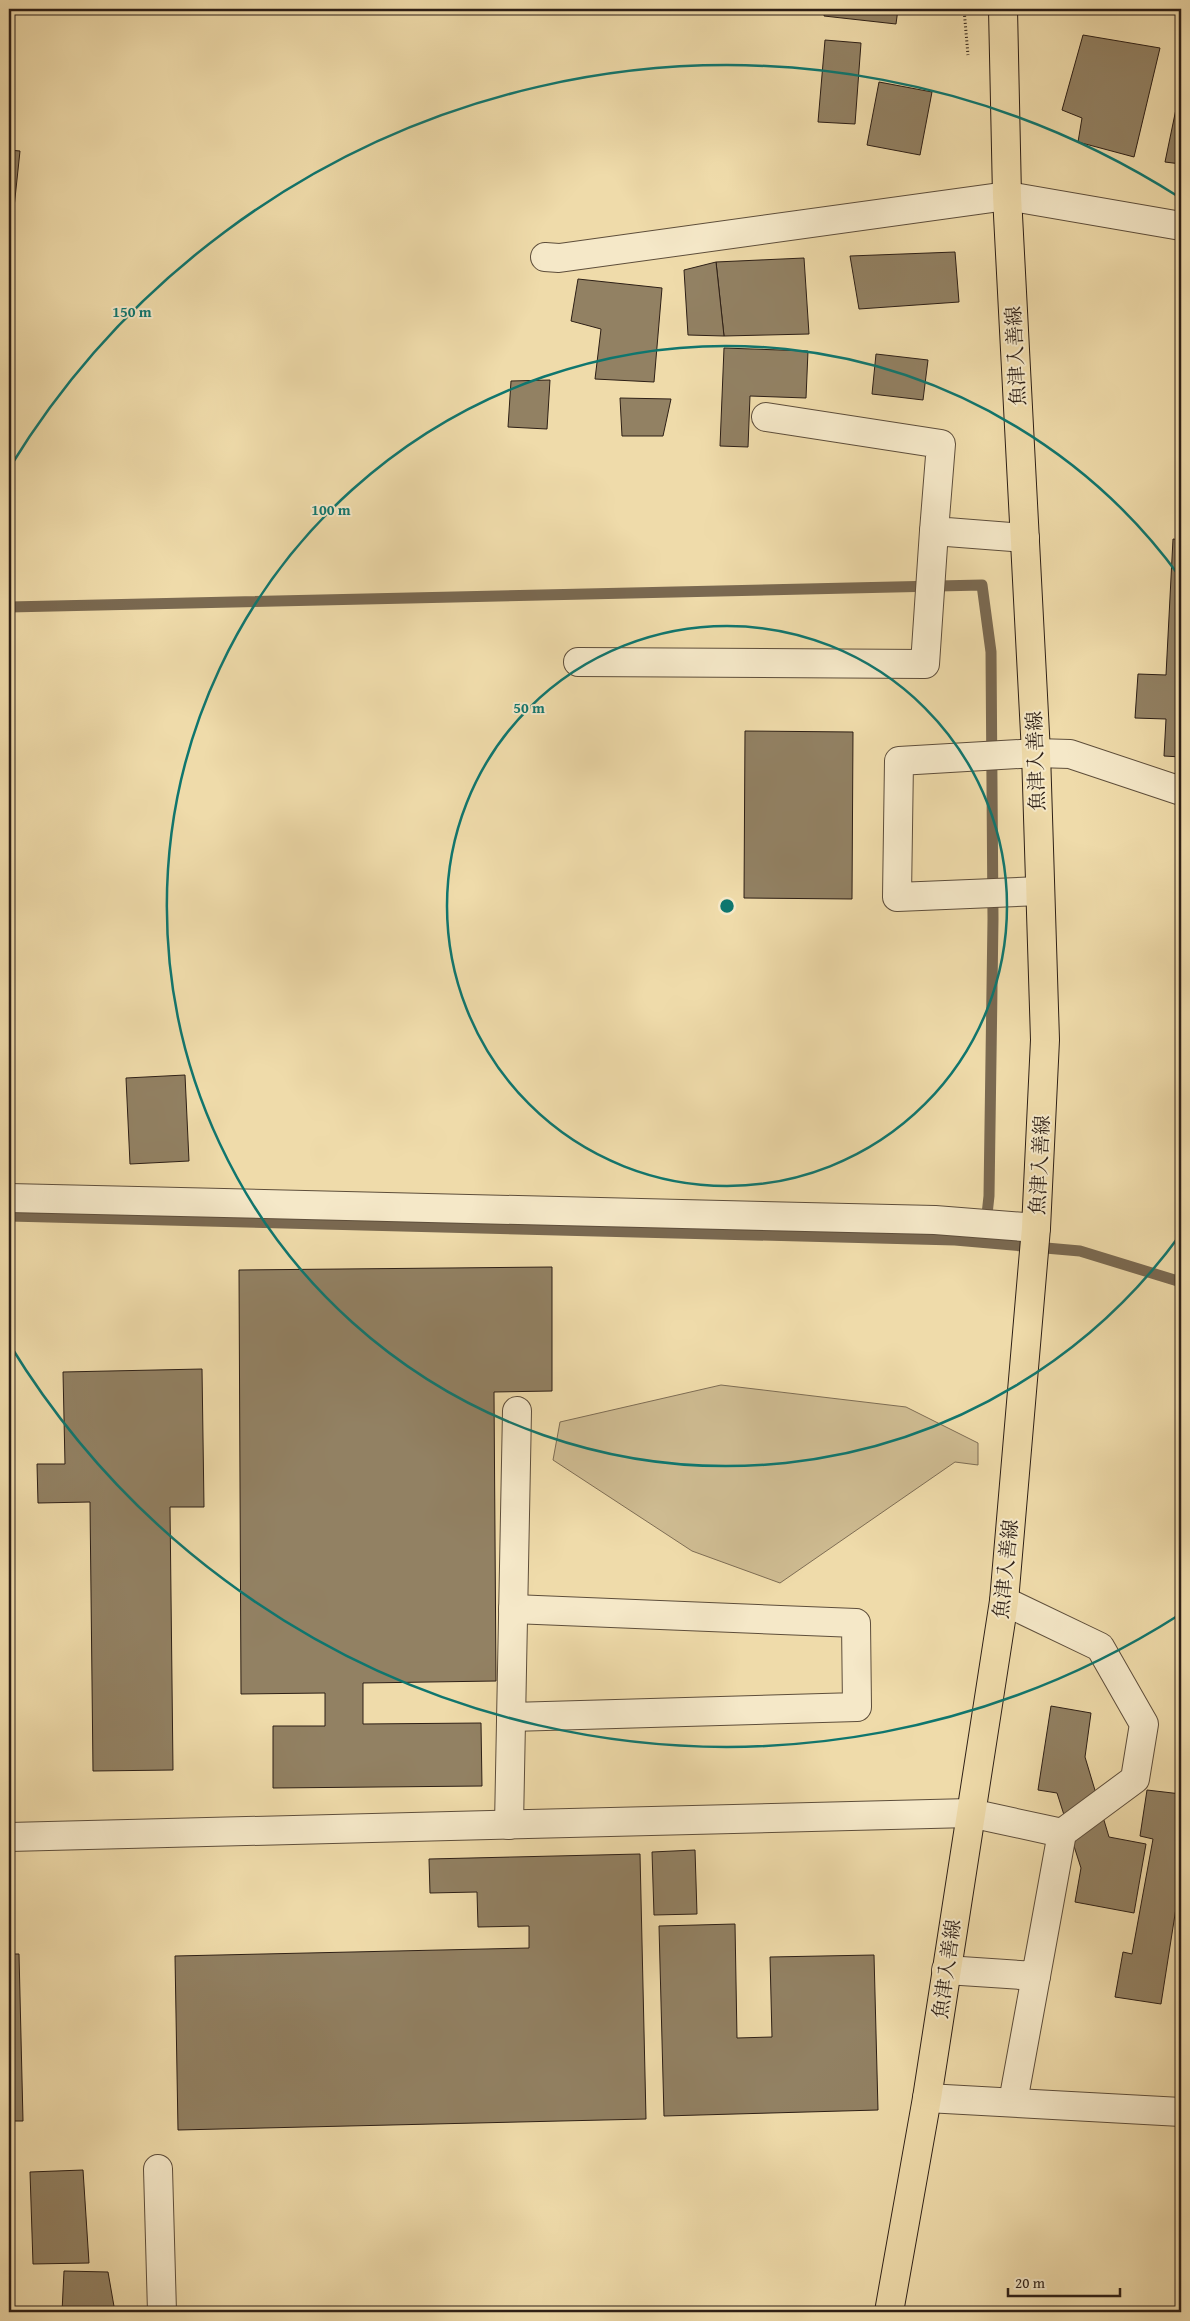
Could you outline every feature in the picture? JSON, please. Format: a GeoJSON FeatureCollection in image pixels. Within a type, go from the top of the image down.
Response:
{"type":"FeatureCollection","features":[{"type":"Feature","properties":{"kind":"main road","name":"魚津入善線"},"geometry":{"type":"LineString","coordinates":[[889,2312],[927,2098],[1004,1602],[1036,1228],[1045,1040],[1036,753],[1007,196],[1003,9]]}},
{"type":"Feature","properties":{"kind":"street"},"geometry":{"type":"LineString","coordinates":[[545,257],[560,258],[1007,196],[1181,226]]}},
{"type":"Feature","properties":{"kind":"street"},"geometry":{"type":"LineString","coordinates":[[578,662],[925,664],[941,444],[766,417]]}},
{"type":"Feature","properties":{"kind":"street"},"geometry":{"type":"LineString","coordinates":[[934,531],[1024,538]]}},
{"type":"Feature","properties":{"kind":"street"},"geometry":{"type":"LineString","coordinates":[[1040,891],[896,897],[899,761],[1036,753],[1070,754],[1181,790]]}},
{"type":"Feature","properties":{"kind":"street"},"geometry":{"type":"LineString","coordinates":[[9,1198],[935,1220],[1036,1228]]}},
{"type":"Feature","properties":{"kind":"street"},"geometry":{"type":"LineString","coordinates":[[509,1825],[517,1411]]}},
{"type":"Feature","properties":{"kind":"street"},"geometry":{"type":"LineString","coordinates":[[1004,1602],[1100,1646],[1144,1724],[1135,1779],[1062,1833],[1012,2102]]}},
{"type":"Feature","properties":{"kind":"street"},"geometry":{"type":"LineString","coordinates":[[511,1717],[857,1707],[856,1623],[513,1609]]}},
{"type":"Feature","properties":{"kind":"street"},"geometry":{"type":"LineString","coordinates":[[9,1838],[970,1813],[1062,1833]]}},
{"type":"Feature","properties":{"kind":"street"},"geometry":{"type":"LineString","coordinates":[[946,1970],[1036,1976]]}},
{"type":"Feature","properties":{"kind":"street"},"geometry":{"type":"LineString","coordinates":[[927,2098],[1181,2112]]}},
{"type":"Feature","properties":{"kind":"street"},"geometry":{"type":"LineString","coordinates":[[158,2169],[162,2312]]}},
{"type":"Feature","properties":{"kind":"path"},"geometry":{"type":"LineString","coordinates":[[964,9],[969,64]]}},
{"type":"Feature","properties":{"kind":"shaded area"},"geometry":{"type":"Polygon","coordinates":[[[721,1385],[906,1407],[978,1443],[978,1465],[955,1462],[780,1583],[692,1551],[553,1460],[560,1422],[721,1385]]]}},
{"type":"Feature","properties":{"kind":"building"},"geometry":{"type":"Polygon","coordinates":[[[825,9],[898,9],[896,24],[824,16],[825,9]]]}},
{"type":"Feature","properties":{"kind":"building"},"geometry":{"type":"Polygon","coordinates":[[[1083,35],[1160,48],[1134,157],[1078,142],[1082,118],[1062,110],[1083,35]]]}},
{"type":"Feature","properties":{"kind":"building"},"geometry":{"type":"Polygon","coordinates":[[[825,40],[861,43],[855,124],[818,122],[825,40]]]}},
{"type":"Feature","properties":{"kind":"building"},"geometry":{"type":"Polygon","coordinates":[[[879,82],[932,92],[920,155],[867,145],[879,82]]]}},
{"type":"Feature","properties":{"kind":"building"},"geometry":{"type":"Polygon","coordinates":[[[1181,85],[1181,164],[1165,162],[1181,85]]]}},
{"type":"Feature","properties":{"kind":"building"},"geometry":{"type":"Polygon","coordinates":[[[9,150],[20,151],[9,255],[9,150]]]}},
{"type":"Feature","properties":{"kind":"building"},"geometry":{"type":"Polygon","coordinates":[[[955,252],[959,302],[859,309],[850,256],[955,252]]]}},
{"type":"Feature","properties":{"kind":"building"},"geometry":{"type":"Polygon","coordinates":[[[804,258],[809,334],[724,336],[716,262],[804,258]]]}},
{"type":"Feature","properties":{"kind":"building"},"geometry":{"type":"Polygon","coordinates":[[[716,262],[724,336],[688,335],[684,270],[716,262]]]}},
{"type":"Feature","properties":{"kind":"building"},"geometry":{"type":"Polygon","coordinates":[[[578,279],[662,288],[654,382],[595,379],[601,329],[571,321],[578,279]]]}},
{"type":"Feature","properties":{"kind":"building"},"geometry":{"type":"Polygon","coordinates":[[[724,348],[808,351],[806,398],[750,396],[748,447],[720,446],[724,348]]]}},
{"type":"Feature","properties":{"kind":"building"},"geometry":{"type":"Polygon","coordinates":[[[876,354],[928,360],[923,400],[872,394],[876,354]]]}},
{"type":"Feature","properties":{"kind":"building"},"geometry":{"type":"Polygon","coordinates":[[[550,380],[547,429],[508,427],[511,381],[550,380]]]}},
{"type":"Feature","properties":{"kind":"building"},"geometry":{"type":"Polygon","coordinates":[[[620,398],[671,399],[663,436],[622,436],[620,398]]]}},
{"type":"Feature","properties":{"kind":"building"},"geometry":{"type":"Polygon","coordinates":[[[1173,539],[1181,540],[1181,757],[1164,756],[1166,719],[1135,718],[1138,674],[1166,675],[1173,539]]]}},
{"type":"Feature","properties":{"kind":"building"},"geometry":{"type":"Polygon","coordinates":[[[745,731],[853,732],[852,899],[744,898],[745,731]]]}},
{"type":"Feature","properties":{"kind":"building"},"geometry":{"type":"Polygon","coordinates":[[[185,1075],[189,1161],[130,1164],[126,1078],[185,1075]]]}},
{"type":"Feature","properties":{"kind":"building"},"geometry":{"type":"Polygon","coordinates":[[[552,1267],[552,1391],[494,1392],[496,1681],[363,1683],[363,1724],[481,1723],[482,1786],[273,1788],[273,1726],[325,1726],[325,1693],[241,1694],[239,1270],[552,1267]]]}},
{"type":"Feature","properties":{"kind":"building"},"geometry":{"type":"Polygon","coordinates":[[[202,1369],[204,1507],[170,1507],[173,1770],[93,1771],[90,1502],[38,1503],[37,1464],[65,1464],[63,1372],[202,1369]]]}},
{"type":"Feature","properties":{"kind":"building"},"geometry":{"type":"Polygon","coordinates":[[[1051,1706],[1091,1713],[1085,1757],[1109,1837],[1146,1844],[1134,1913],[1075,1902],[1081,1868],[1057,1793],[1038,1790],[1051,1706]]]}},
{"type":"Feature","properties":{"kind":"building"},"geometry":{"type":"Polygon","coordinates":[[[1147,1790],[1181,1794],[1181,1876],[1161,2004],[1115,1997],[1123,1952],[1132,1954],[1153,1839],[1140,1836],[1147,1790]]]}},
{"type":"Feature","properties":{"kind":"building"},"geometry":{"type":"Polygon","coordinates":[[[695,1850],[697,1914],[654,1915],[652,1852],[695,1850]]]}},
{"type":"Feature","properties":{"kind":"building"},"geometry":{"type":"Polygon","coordinates":[[[640,1854],[646,2119],[178,2130],[175,1956],[529,1948],[529,1926],[478,1927],[477,1892],[430,1893],[429,1859],[640,1854]]]}},
{"type":"Feature","properties":{"kind":"building"},"geometry":{"type":"Polygon","coordinates":[[[735,1924],[737,2038],[772,2037],[770,1957],[874,1955],[878,2110],[664,2116],[659,1926],[735,1924]]]}},
{"type":"Feature","properties":{"kind":"building"},"geometry":{"type":"Polygon","coordinates":[[[9,1954],[19,1954],[23,2121],[9,2121],[9,1954]]]}},
{"type":"Feature","properties":{"kind":"building"},"geometry":{"type":"Polygon","coordinates":[[[83,2170],[89,2263],[33,2264],[30,2172],[83,2170]]]}},
{"type":"Feature","properties":{"kind":"building"},"geometry":{"type":"Polygon","coordinates":[[[64,2271],[108,2272],[115,2312],[62,2312],[64,2271]]]}},
{"type":"Feature","properties":{"kind":"waterway"},"geometry":{"type":"LineString","coordinates":[[9,607],[982,585],[991,652],[993,919],[989,1196],[984,1242]]}},
{"type":"Feature","properties":{"kind":"waterway"},"geometry":{"type":"LineString","coordinates":[[9,1216],[955,1240],[1080,1251],[1181,1282]]}}]}
